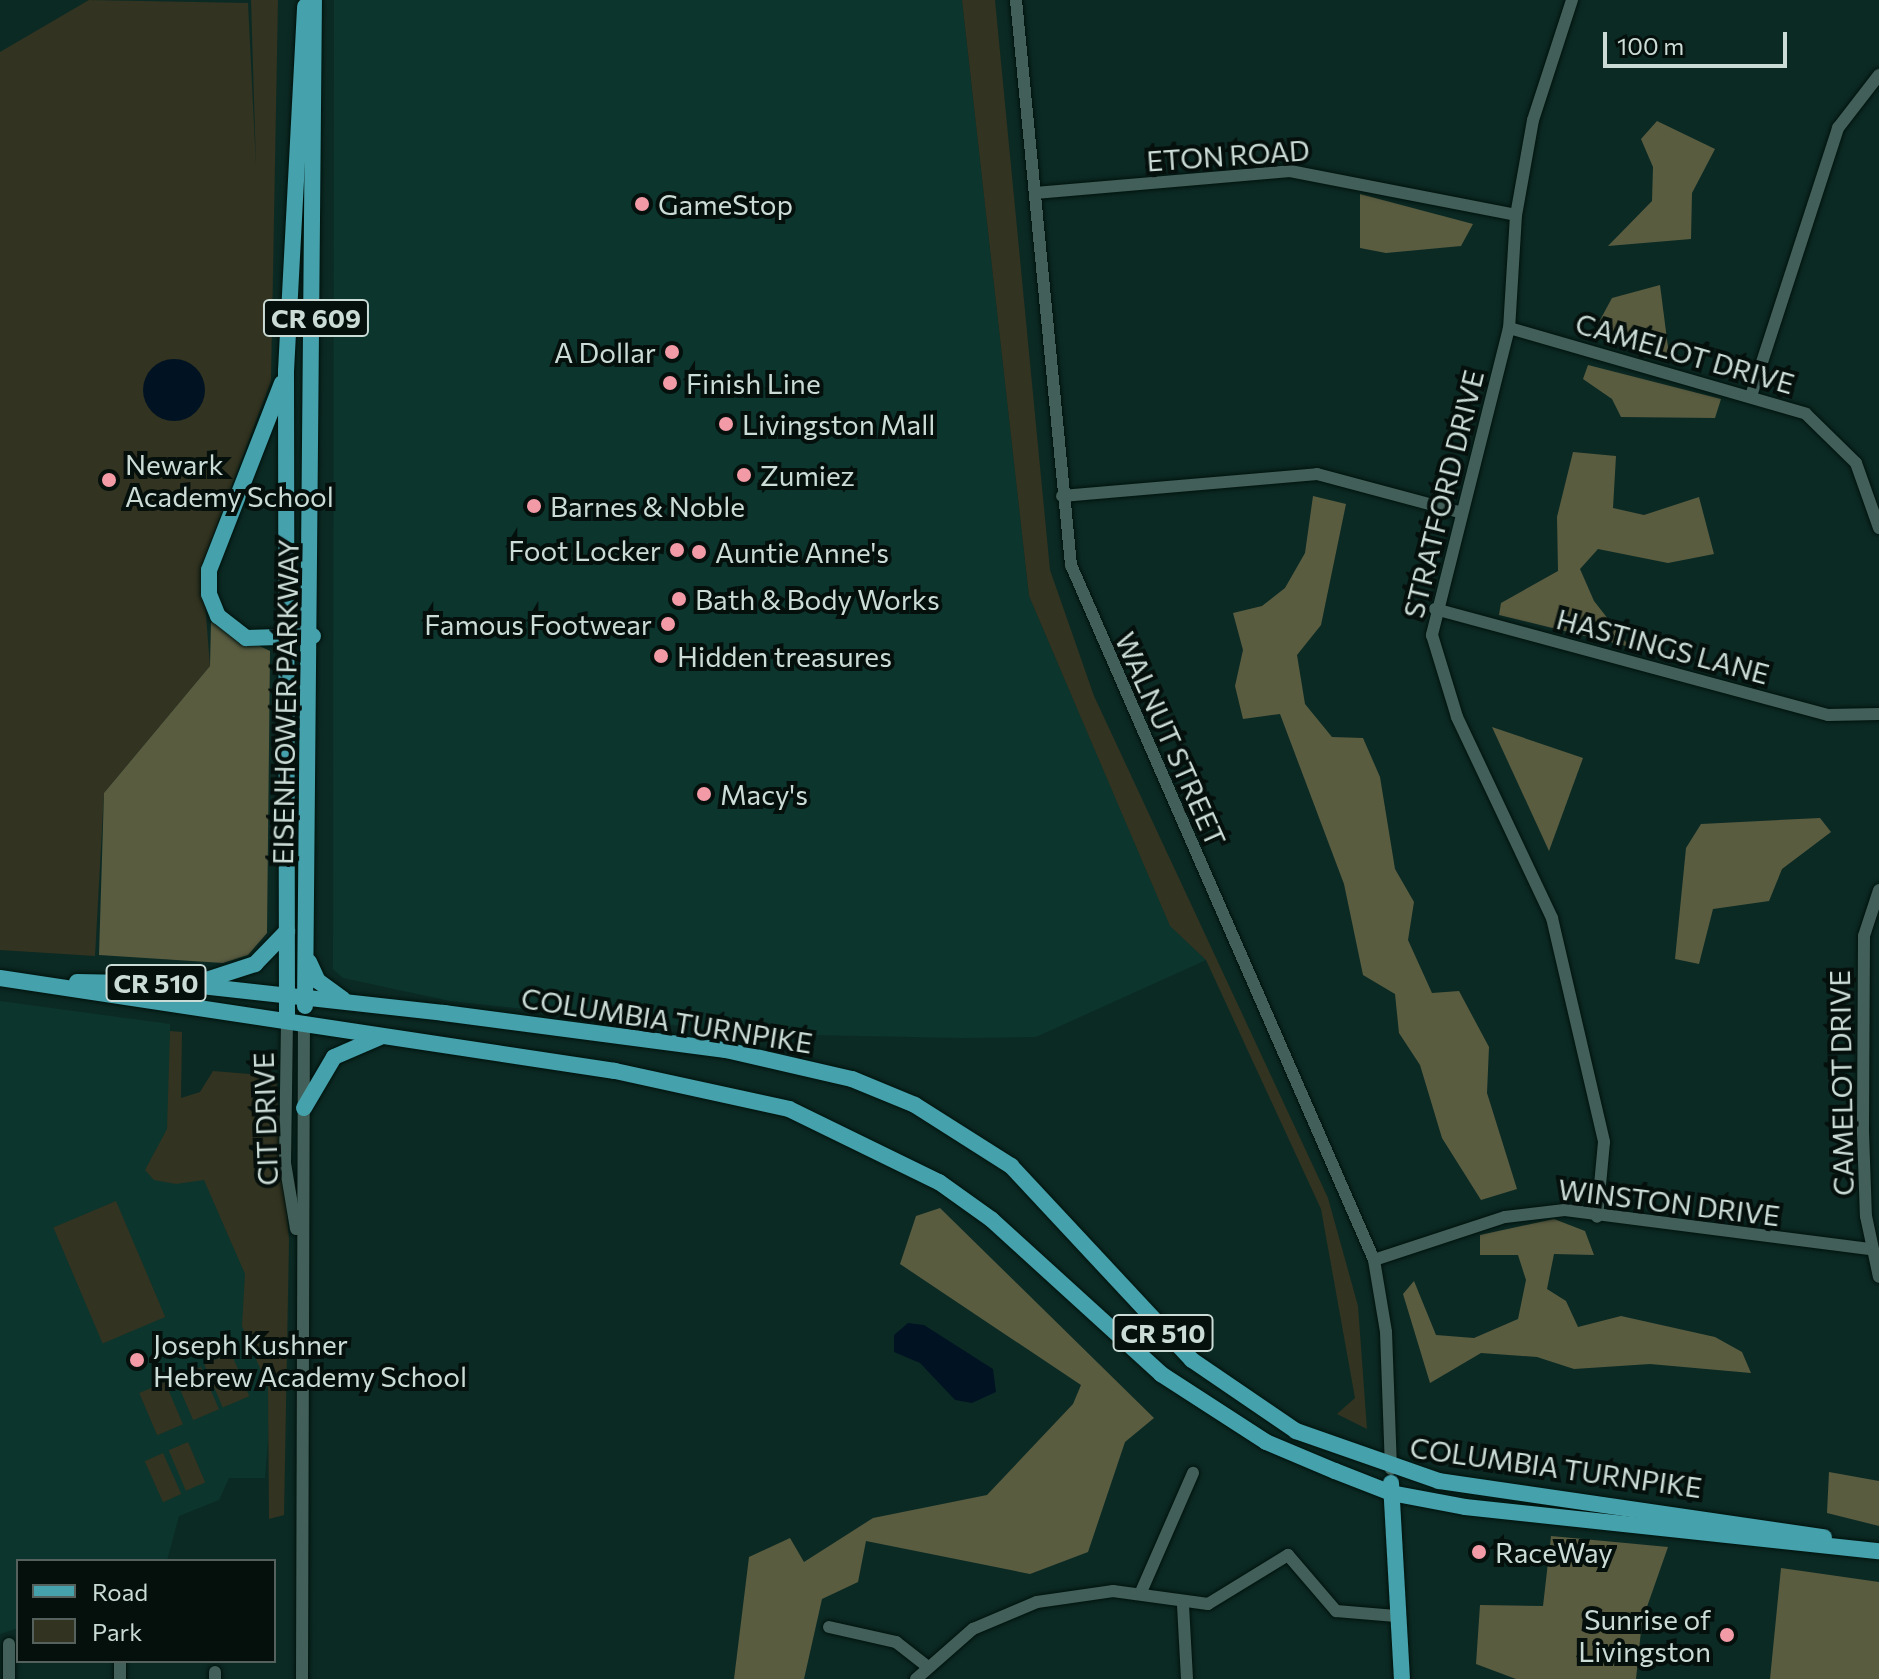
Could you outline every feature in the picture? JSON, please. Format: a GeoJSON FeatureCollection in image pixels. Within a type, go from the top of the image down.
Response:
{"type":"FeatureCollection","features":[{"type":"Feature","properties":{"kind":"main road","name":"EISENHOWER PARKWAY"},"geometry":{"type":"LineString","coordinates":[[287,1020],[286,371],[305,0]]}},
{"type":"Feature","properties":{"kind":"main road","name":"EISENHOWER PARKWAY"},"geometry":{"type":"LineString","coordinates":[[304,1022],[313,636],[314,0]]}},
{"type":"Feature","properties":{"kind":"main road"},"geometry":{"type":"LineString","coordinates":[[286,371],[208,582],[218,616],[235,632],[287,641],[313,636]]}},
{"type":"Feature","properties":{"kind":"main road"},"geometry":{"type":"LineString","coordinates":[[182,984],[255,964],[287,931]]}},
{"type":"Feature","properties":{"kind":"main road"},"geometry":{"type":"LineString","coordinates":[[307,957],[318,981],[354,1004]]}},
{"type":"Feature","properties":{"kind":"main road","name":"COLUMBIA TURNPIKE"},"geometry":{"type":"LineString","coordinates":[[0,978],[392,1034],[737,1095],[840,1129],[969,1203],[1161,1374],[1266,1442],[1391,1493],[1879,1549]]}},
{"type":"Feature","properties":{"kind":"main road","name":"COLUMBIA TURNPIKE"},"geometry":{"type":"LineString","coordinates":[[24,981],[182,984],[288,995],[755,1055],[852,1079],[915,1105],[1011,1166],[1192,1360],[1296,1431],[1391,1469],[1879,1549]]}},
{"type":"Feature","properties":{"kind":"main road"},"geometry":{"type":"LineString","coordinates":[[304,1108],[334,1057],[392,1034]]}},
{"type":"Feature","properties":{"kind":"main road"},"geometry":{"type":"LineString","coordinates":[[1391,1469],[1396,1616],[1402,1679]]}},
{"type":"Feature","properties":{"kind":"street","name":"WALNUT STREET"},"geometry":{"type":"LineString","coordinates":[[1016,0],[1062,496],[1086,609],[1374,1260],[1386,1332],[1391,1469]]}},
{"type":"Feature","properties":{"kind":"street","name":"STRATFORD DRIVE"},"geometry":{"type":"LineString","coordinates":[[1572,0],[1533,120],[1516,215],[1509,328],[1435,609],[1442,678],[1552,918],[1604,1142],[1597,1217]]}},
{"type":"Feature","properties":{"kind":"street"},"geometry":{"type":"LineString","coordinates":[[1752,393],[1838,128],[1857,94],[1879,75]]}},
{"type":"Feature","properties":{"kind":"street","name":"ETON ROAD"},"geometry":{"type":"LineString","coordinates":[[1035,193],[1290,171],[1516,215]]}},
{"type":"Feature","properties":{"kind":"street","name":"CAMELOT DRIVE"},"geometry":{"type":"LineString","coordinates":[[1509,328],[1752,393],[1826,428],[1856,463],[1879,528]]}},
{"type":"Feature","properties":{"kind":"street"},"geometry":{"type":"LineString","coordinates":[[1062,496],[1317,474],[1459,512]]}},
{"type":"Feature","properties":{"kind":"street","name":"HASTINGS LANE"},"geometry":{"type":"LineString","coordinates":[[1435,609],[1828,715],[1879,714]]}},
{"type":"Feature","properties":{"kind":"street","name":"CAMELOT DRIVE"},"geometry":{"type":"LineString","coordinates":[[1879,890],[1864,936],[1870,1249],[1879,1277]]}},
{"type":"Feature","properties":{"kind":"street","name":"CIT DRIVE"},"geometry":{"type":"LineString","coordinates":[[287,1020],[285,1163],[302,1264]]}},
{"type":"Feature","properties":{"kind":"street","name":"CIT DRIVE"},"geometry":{"type":"LineString","coordinates":[[302,1679],[304,1022]]}},
{"type":"Feature","properties":{"kind":"street","name":"WINSTON DRIVE"},"geometry":{"type":"LineString","coordinates":[[1374,1260],[1529,1212],[1870,1249]]}},
{"type":"Feature","properties":{"kind":"street"},"geometry":{"type":"LineString","coordinates":[[1141,1592],[1193,1473]]}},
{"type":"Feature","properties":{"kind":"street"},"geometry":{"type":"LineString","coordinates":[[916,1679],[927,1666],[973,1629],[1037,1602],[1141,1592],[1183,1605],[1221,1601],[1288,1555],[1336,1611],[1396,1616]]}},
{"type":"Feature","properties":{"kind":"street"},"geometry":{"type":"LineString","coordinates":[[1183,1605],[1187,1679]]}},
{"type":"Feature","properties":{"kind":"street"},"geometry":{"type":"LineString","coordinates":[[829,1627],[896,1642],[927,1666]]}},
{"type":"Feature","properties":{"kind":"street"},"geometry":{"type":"LineString","coordinates":[[9,1644],[9,1679]]}},
{"type":"Feature","properties":{"kind":"shaded area","name":"Livingston Mall"},"geometry":{"type":"Polygon","coordinates":[[[334,0],[962,0],[1029,596],[1170,925],[1206,960],[1036,1037],[962,1038],[759,1034],[450,1001],[343,978],[333,969],[334,0]]]}},
{"type":"Feature","properties":{"kind":"shaded area"},"geometry":{"type":"Polygon","coordinates":[[[1657,121],[1715,149],[1692,193],[1691,239],[1608,246],[1652,201],[1653,167],[1641,139],[1657,121]]]}},
{"type":"Feature","properties":{"kind":"shaded area"},"geometry":{"type":"Polygon","coordinates":[[[1360,194],[1473,224],[1461,246],[1386,253],[1360,248],[1360,194]]]}},
{"type":"Feature","properties":{"kind":"shaded area"},"geometry":{"type":"Polygon","coordinates":[[[1660,285],[1669,355],[1593,333],[1612,298],[1660,285]]]}},
{"type":"Feature","properties":{"kind":"shaded area"},"geometry":{"type":"Polygon","coordinates":[[[1588,365],[1721,399],[1715,418],[1621,417],[1612,399],[1583,379],[1588,365]]]}},
{"type":"Feature","properties":{"kind":"shaded area"},"geometry":{"type":"Polygon","coordinates":[[[1573,452],[1616,456],[1613,508],[1644,515],[1699,497],[1714,554],[1668,563],[1598,549],[1580,569],[1594,601],[1630,647],[1499,615],[1501,603],[1558,571],[1557,517],[1573,452]]]}},
{"type":"Feature","properties":{"kind":"shaded area"},"geometry":{"type":"Polygon","coordinates":[[[1313,496],[1346,504],[1321,625],[1297,655],[1305,704],[1332,737],[1363,738],[1380,777],[1395,869],[1414,902],[1408,940],[1432,993],[1459,991],[1489,1047],[1487,1093],[1517,1189],[1481,1200],[1442,1138],[1420,1065],[1399,1033],[1395,994],[1363,975],[1344,884],[1280,714],[1243,719],[1235,686],[1243,650],[1233,613],[1262,606],[1285,588],[1305,553],[1313,496]]]}},
{"type":"Feature","properties":{"kind":"shaded area"},"geometry":{"type":"Polygon","coordinates":[[[211,622],[270,651],[267,933],[248,955],[223,963],[99,955],[104,793],[210,666],[211,622]]]}},
{"type":"Feature","properties":{"kind":"shaded area"},"geometry":{"type":"Polygon","coordinates":[[[1492,727],[1583,758],[1549,851],[1492,727]]]}},
{"type":"Feature","properties":{"kind":"shaded area"},"geometry":{"type":"Polygon","coordinates":[[[1820,818],[1831,832],[1782,869],[1769,901],[1713,909],[1699,964],[1675,959],[1686,848],[1701,824],[1820,818]]]}},
{"type":"Feature","properties":{"kind":"shaded area","name":"Joseph Kushner Hebrew Academy School"},"geometry":{"type":"Polygon","coordinates":[[[0,1001],[170,1024],[171,1123],[284,1242],[265,1478],[229,1478],[219,1500],[179,1516],[168,1559],[16,1559],[16,1629],[0,1634],[0,1001]]]}},
{"type":"Feature","properties":{"kind":"shaded area"},"geometry":{"type":"Polygon","coordinates":[[[940,1208],[1154,1418],[1125,1442],[1088,1552],[1030,1574],[866,1541],[858,1582],[822,1599],[804,1679],[734,1679],[749,1557],[790,1538],[804,1562],[873,1518],[987,1495],[1073,1404],[1081,1385],[900,1264],[916,1216],[940,1208]]]}},
{"type":"Feature","properties":{"kind":"shaded area"},"geometry":{"type":"Polygon","coordinates":[[[1554,1219],[1585,1231],[1594,1255],[1554,1254],[1547,1289],[1566,1301],[1578,1327],[1621,1316],[1715,1337],[1742,1352],[1751,1373],[1650,1364],[1574,1369],[1537,1357],[1481,1353],[1430,1383],[1403,1294],[1414,1281],[1436,1335],[1474,1338],[1518,1319],[1526,1280],[1518,1255],[1480,1255],[1480,1235],[1554,1219]]]}},
{"type":"Feature","properties":{"kind":"shaded area"},"geometry":{"type":"Polygon","coordinates":[[[1829,1472],[1879,1481],[1879,1526],[1827,1513],[1829,1472]]]}},
{"type":"Feature","properties":{"kind":"shaded area"},"geometry":{"type":"Polygon","coordinates":[[[1551,1536],[1668,1547],[1642,1621],[1636,1679],[1516,1679],[1476,1664],[1480,1605],[1543,1606],[1551,1536]]]}},
{"type":"Feature","properties":{"kind":"shaded area"},"geometry":{"type":"Polygon","coordinates":[[[1781,1568],[1879,1582],[1879,1679],[1770,1679],[1781,1568]]]}},
{"type":"Feature","properties":{"kind":"green space","name":"Newark Academy School"},"geometry":{"type":"Polygon","coordinates":[[[89,0],[248,3],[256,166],[251,0],[278,0],[271,381],[202,565],[210,666],[104,793],[95,956],[0,950],[0,52],[89,0]]]}},
{"type":"Feature","properties":{"kind":"green space"},"geometry":{"type":"Polygon","coordinates":[[[962,0],[995,0],[1050,570],[1094,696],[1328,1198],[1358,1306],[1367,1429],[1337,1414],[1355,1398],[1321,1209],[1206,960],[1170,926],[1029,596],[962,0]]]}},
{"type":"Feature","properties":{"kind":"green space"},"geometry":{"type":"Polygon","coordinates":[[[170,1031],[182,1032],[181,1098],[200,1092],[213,1071],[276,1076],[289,1240],[284,1515],[269,1519],[268,1387],[242,1326],[245,1274],[204,1180],[176,1184],[154,1180],[145,1170],[167,1129],[170,1031]]]}},
{"type":"Feature","properties":{"kind":"green space"},"geometry":{"type":"Polygon","coordinates":[[[116,1201],[165,1317],[103,1344],[53,1228],[116,1201]]]}},
{"type":"Feature","properties":{"kind":"green space"},"geometry":{"type":"Polygon","coordinates":[[[231,1353],[249,1396],[223,1408],[204,1364],[231,1353]]]}},
{"type":"Feature","properties":{"kind":"green space"},"geometry":{"type":"Polygon","coordinates":[[[201,1367],[219,1409],[193,1420],[175,1378],[201,1367]]]}},
{"type":"Feature","properties":{"kind":"green space"},"geometry":{"type":"Polygon","coordinates":[[[165,1382],[183,1424],[157,1435],[139,1393],[165,1382]]]}},
{"type":"Feature","properties":{"kind":"green space"},"geometry":{"type":"Polygon","coordinates":[[[188,1442],[205,1483],[186,1491],[169,1450],[188,1442]]]}},
{"type":"Feature","properties":{"kind":"green space"},"geometry":{"type":"Polygon","coordinates":[[[163,1453],[181,1494],[163,1502],[145,1461],[163,1453]]]}},
{"type":"Feature","properties":{"kind":"water"},"geometry":{"type":"Polygon","coordinates":[[[174,359],[186,361],[196,368],[203,378],[203,402],[196,412],[186,419],[174,421],[162,419],[152,412],[145,402],[143,390],[145,378],[152,368],[162,361],[174,359]]]}},
{"type":"Feature","properties":{"kind":"water"},"geometry":{"type":"Polygon","coordinates":[[[908,1323],[924,1325],[993,1369],[996,1392],[972,1403],[955,1400],[920,1363],[894,1352],[894,1335],[908,1323]]]}},
{"type":"Feature","properties":{"kind":"place","name":"GameStop"},"geometry":{"type":"Point","coordinates":[642,204]}},
{"type":"Feature","properties":{"kind":"place","name":"A Dollar"},"geometry":{"type":"Point","coordinates":[672,352]}},
{"type":"Feature","properties":{"kind":"place","name":"Finish Line"},"geometry":{"type":"Point","coordinates":[670,383]}},
{"type":"Feature","properties":{"kind":"place","name":"Livingston Mall"},"geometry":{"type":"Point","coordinates":[726,424]}},
{"type":"Feature","properties":{"kind":"place","name":"Zumiez"},"geometry":{"type":"Point","coordinates":[744,475]}},
{"type":"Feature","properties":{"kind":"place","name":"Newark Academy School"},"geometry":{"type":"Point","coordinates":[109,480]}},
{"type":"Feature","properties":{"kind":"place","name":"Barnes & Noble"},"geometry":{"type":"Point","coordinates":[534,506]}},
{"type":"Feature","properties":{"kind":"place","name":"Foot Locker"},"geometry":{"type":"Point","coordinates":[677,550]}},
{"type":"Feature","properties":{"kind":"place","name":"Auntie Anne's"},"geometry":{"type":"Point","coordinates":[699,552]}},
{"type":"Feature","properties":{"kind":"place","name":"Bath & Body Works"},"geometry":{"type":"Point","coordinates":[679,599]}},
{"type":"Feature","properties":{"kind":"place","name":"Famous Footwear"},"geometry":{"type":"Point","coordinates":[668,624]}},
{"type":"Feature","properties":{"kind":"place","name":"Hidden treasures"},"geometry":{"type":"Point","coordinates":[661,656]}},
{"type":"Feature","properties":{"kind":"place","name":"Macy's"},"geometry":{"type":"Point","coordinates":[704,794]}},
{"type":"Feature","properties":{"kind":"place","name":"Joseph Kushner Hebrew Academy School"},"geometry":{"type":"Point","coordinates":[137,1360]}},
{"type":"Feature","properties":{"kind":"place","name":"RaceWay"},"geometry":{"type":"Point","coordinates":[1479,1552]}},
{"type":"Feature","properties":{"kind":"place","name":"Sunrise of Livingston"},"geometry":{"type":"Point","coordinates":[1727,1635]}}]}
